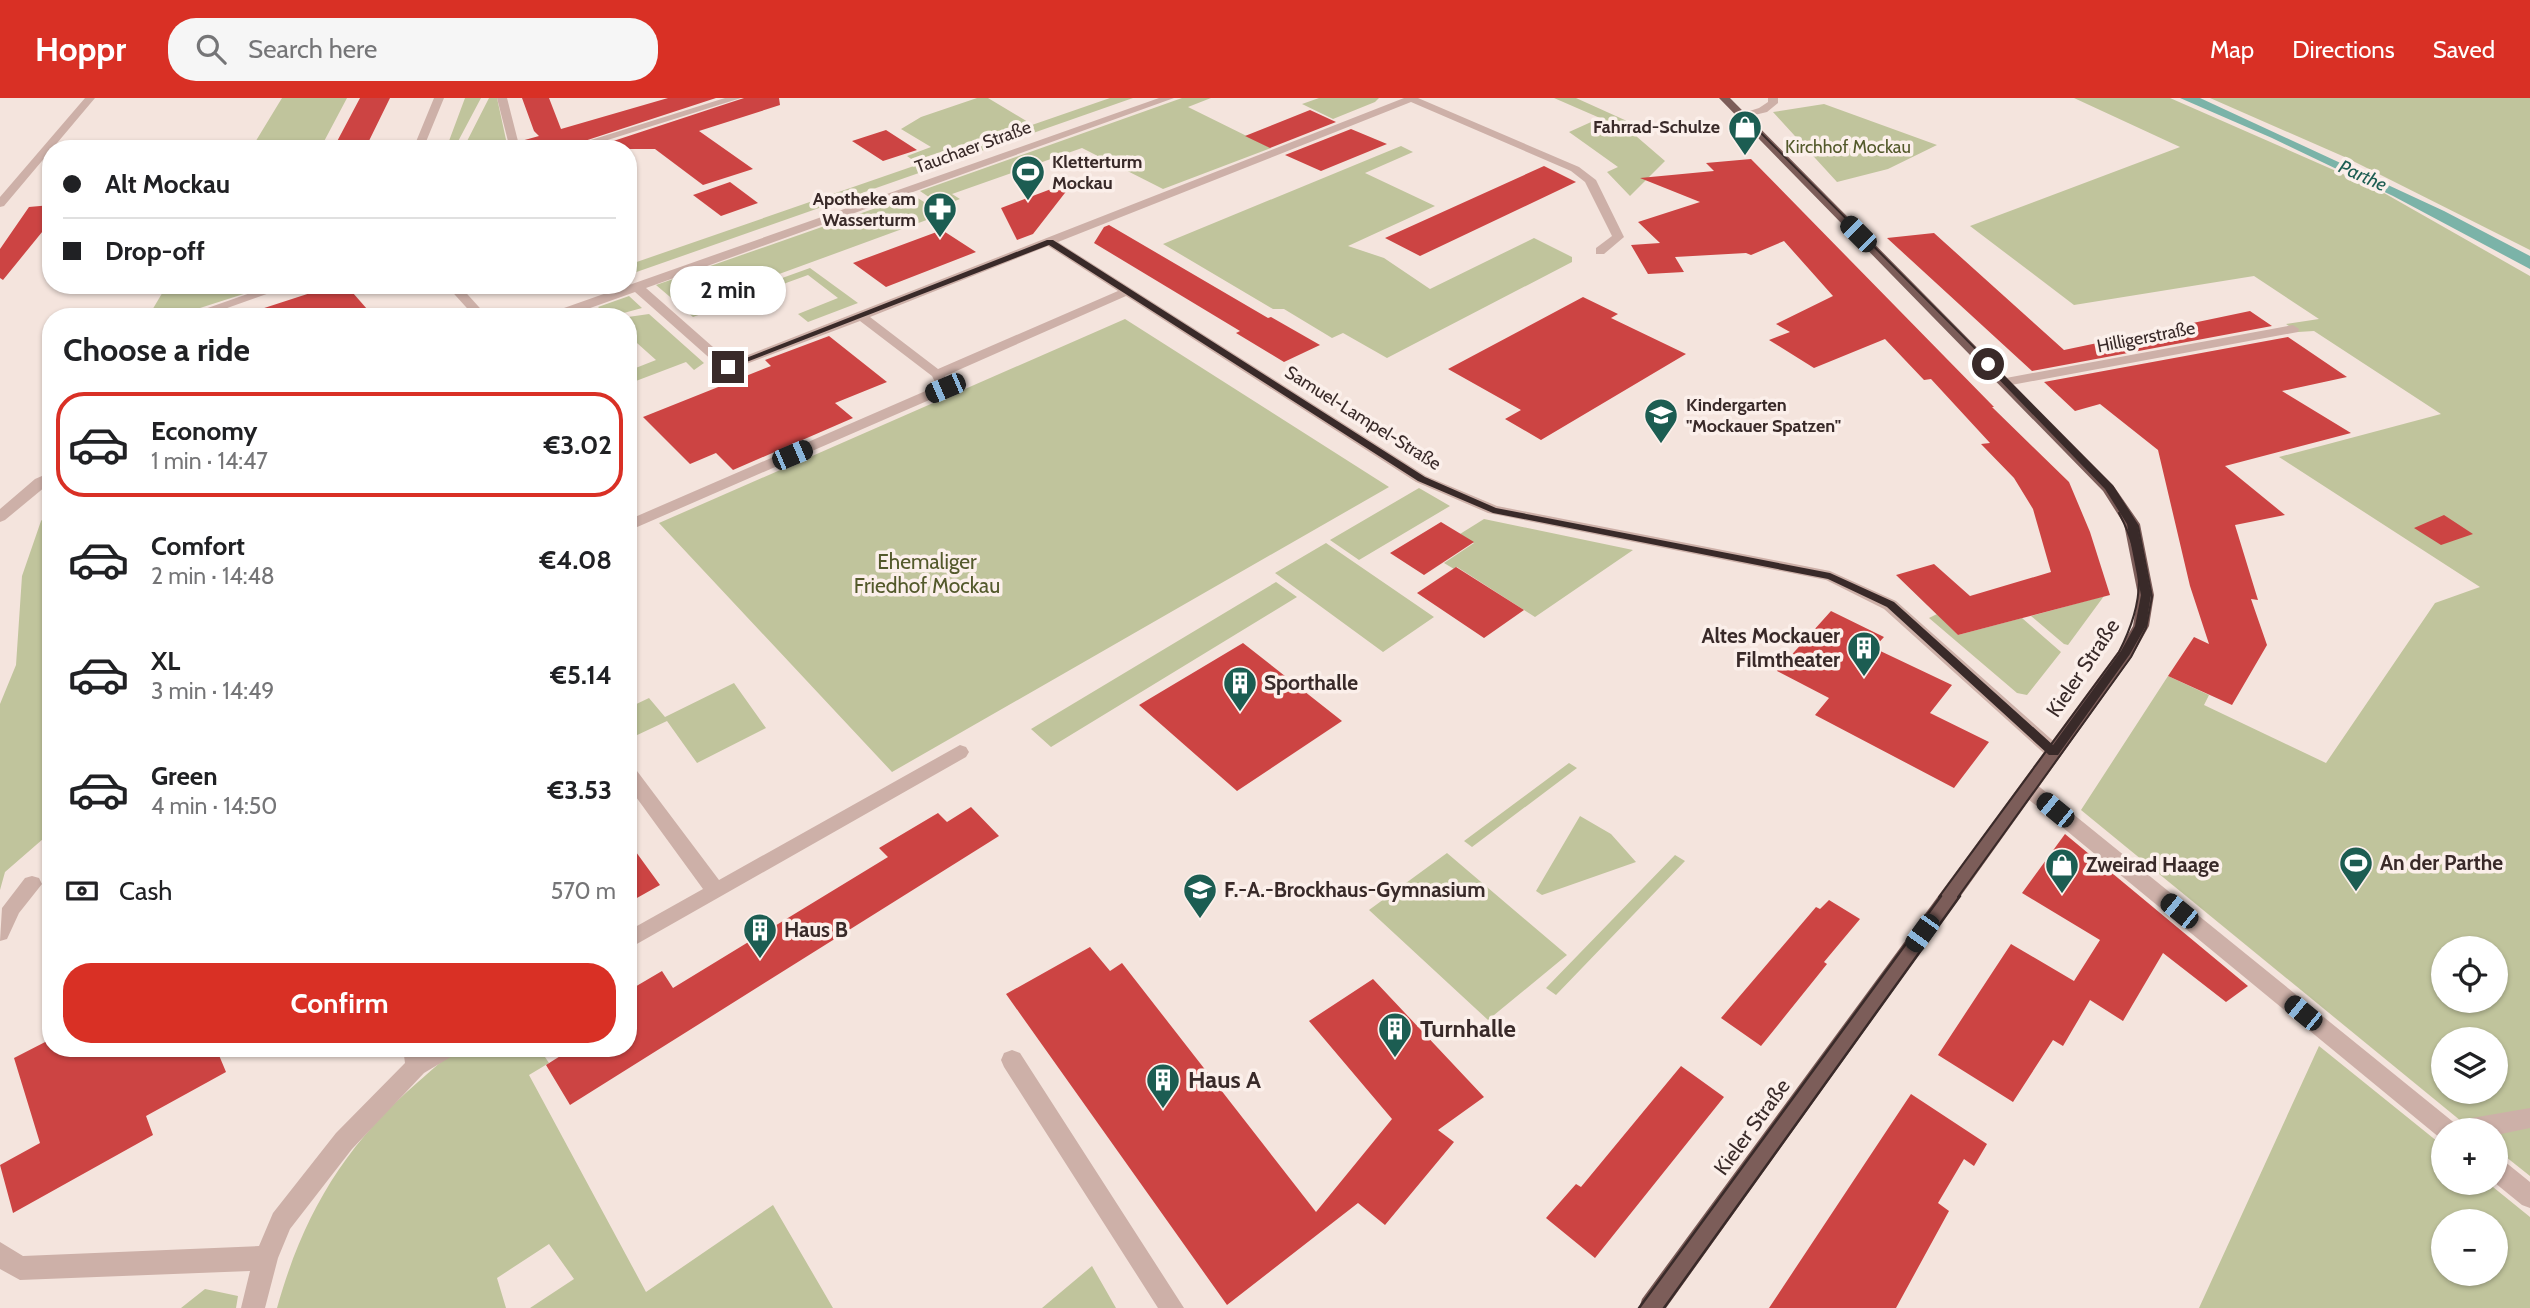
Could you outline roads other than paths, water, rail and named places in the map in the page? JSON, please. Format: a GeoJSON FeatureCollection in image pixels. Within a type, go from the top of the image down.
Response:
{"type":"FeatureCollection","features":[{"type":"Feature","properties":{"kind":"main road","name":"Kieler Straße"},"geometry":{"type":"LineString","coordinates":[[1651,1308],[2125,654],[2141,626],[2146,595],[2132,524],[2108,488],[2007,382],[1724,98]]}},
{"type":"Feature","properties":{"kind":"street"},"geometry":{"type":"LineString","coordinates":[[54,140],[90,98]]}},
{"type":"Feature","properties":{"kind":"street"},"geometry":{"type":"LineString","coordinates":[[422,140],[439,98]]}},
{"type":"Feature","properties":{"kind":"street"},"geometry":{"type":"LineString","coordinates":[[502,98],[513,140]]}},
{"type":"Feature","properties":{"kind":"street"},"geometry":{"type":"LineString","coordinates":[[596,140],[736,98]]}},
{"type":"Feature","properties":{"kind":"street","name":"Tauchaer Straße"},"geometry":{"type":"LineString","coordinates":[[637,287],[1169,98]]}},
{"type":"Feature","properties":{"kind":"street"},"geometry":{"type":"LineString","coordinates":[[637,287],[728,367],[1410,98],[1575,169],[1590,180],[1618,237],[1601,251]]}},
{"type":"Feature","properties":{"kind":"street"},"geometry":{"type":"LineString","coordinates":[[1744,117],[1763,110],[1773,103],[1773,98]]}},
{"type":"Feature","properties":{"kind":"street"},"geometry":{"type":"LineString","coordinates":[[0,204],[42,155]]}},
{"type":"Feature","properties":{"kind":"street","name":"Samuel-Lampel-Straße"},"geometry":{"type":"LineString","coordinates":[[1050,242],[1421,479],[1493,510],[1830,576],[1890,605],[2054,752]]}},
{"type":"Feature","properties":{"kind":"street"},"geometry":{"type":"LineString","coordinates":[[937,374],[1128,291]]}},
{"type":"Feature","properties":{"kind":"street"},"geometry":{"type":"LineString","coordinates":[[216,308],[258,294]]}},
{"type":"Feature","properties":{"kind":"street"},"geometry":{"type":"LineString","coordinates":[[460,294],[474,308]]}},
{"type":"Feature","properties":{"kind":"street","name":"Tauchaer Straße"},"geometry":{"type":"LineString","coordinates":[[578,308],[617,294]]}},
{"type":"Feature","properties":{"kind":"street"},"geometry":{"type":"LineString","coordinates":[[637,522],[945,388],[937,374],[861,316]]}},
{"type":"Feature","properties":{"kind":"street","name":"Hilligerstraße"},"geometry":{"type":"LineString","coordinates":[[2007,382],[2292,329]]}},
{"type":"Feature","properties":{"kind":"street"},"geometry":{"type":"LineString","coordinates":[[0,517],[42,481]]}},
{"type":"Feature","properties":{"kind":"street"},"geometry":{"type":"LineString","coordinates":[[637,936],[960,752]]}},
{"type":"Feature","properties":{"kind":"street"},"geometry":{"type":"LineString","coordinates":[[637,784],[715,890]]}},
{"type":"Feature","properties":{"kind":"street"},"geometry":{"type":"LineString","coordinates":[[2029,789],[2433,1118]]}},
{"type":"Feature","properties":{"kind":"street"},"geometry":{"type":"LineString","coordinates":[[0,933],[12,908],[32,884]]}},
{"type":"Feature","properties":{"kind":"street"},"geometry":{"type":"LineString","coordinates":[[253,1308],[265,1258],[281,1221],[415,1057]]}},
{"type":"Feature","properties":{"kind":"street"},"geometry":{"type":"LineString","coordinates":[[1012,1060],[1172,1308]]}},
{"type":"Feature","properties":{"kind":"street"},"geometry":{"type":"LineString","coordinates":[[2508,1122],[2530,1118]]}},
{"type":"Feature","properties":{"kind":"street"},"geometry":{"type":"LineString","coordinates":[[2508,1179],[2530,1197]]}},
{"type":"Feature","properties":{"kind":"street"},"geometry":{"type":"LineString","coordinates":[[0,1254],[20,1268],[265,1258]]}},
{"type":"Feature","properties":{"kind":"water","name":"Parthe"},"geometry":{"type":"Polygon","coordinates":[[[2180,98],[2200,98],[2444,211],[2530,256],[2530,269],[2393,196],[2272,138],[2180,98]]]}},
{"type":"Feature","properties":{"kind":"tram line"},"geometry":{"type":"LineString","coordinates":[[1747,119],[2113,487],[2138,526],[2152,597],[2146,628],[2131,657],[1958,897]]}},
{"type":"Feature","properties":{"kind":"tram line"},"geometry":{"type":"LineString","coordinates":[[1939,897],[2119,652],[2128,634],[2138,599],[2138,566],[2119,513]]}},
{"type":"Feature","properties":{"kind":"tram line"},"geometry":{"type":"LineString","coordinates":[[1639,1308],[1941,896]]}},
{"type":"Feature","properties":{"kind":"tram line"},"geometry":{"type":"LineString","coordinates":[[1664,1308],[1960,896]]}},
{"type":"Feature","properties":{"kind":"place","name":"Fahrrad-Schulze"},"geometry":{"type":"Point","coordinates":[1745,157]}},
{"type":"Feature","properties":{"kind":"place","name":"Kletterturm Mockau"},"geometry":{"type":"Point","coordinates":[1028,202]}},
{"type":"Feature","properties":{"kind":"place","name":"Apotheke am Wasserturm"},"geometry":{"type":"Point","coordinates":[940,239]}},
{"type":"Feature","properties":{"kind":"place","name":"Kindergarten \"Mockauer Spatzen\""},"geometry":{"type":"Point","coordinates":[1661,445]}},
{"type":"Feature","properties":{"kind":"place","name":"Altes Mockauer Filmtheater"},"geometry":{"type":"Point","coordinates":[1864,678]}},
{"type":"Feature","properties":{"kind":"place","name":"Sporthalle"},"geometry":{"type":"Point","coordinates":[1240,713]}},
{"type":"Feature","properties":{"kind":"place","name":"An der Parthe"},"geometry":{"type":"Point","coordinates":[2356,893]}},
{"type":"Feature","properties":{"kind":"place","name":"Zweirad Haage"},"geometry":{"type":"Point","coordinates":[2062,895]}},
{"type":"Feature","properties":{"kind":"place","name":"F.-A.-Brockhaus-Gymnasium"},"geometry":{"type":"Point","coordinates":[1200,920]}},
{"type":"Feature","properties":{"kind":"place","name":"Haus B"},"geometry":{"type":"Point","coordinates":[760,960]}},
{"type":"Feature","properties":{"kind":"place","name":"Turnhalle"},"geometry":{"type":"Point","coordinates":[1395,1059]}},
{"type":"Feature","properties":{"kind":"place","name":"Haus A"},"geometry":{"type":"Point","coordinates":[1163,1110]}},
{"type":"Feature","properties":{"kind":"park label","name":"Kirchhof Mockau"},"geometry":{"type":"Point","coordinates":[1848,147]}},
{"type":"Feature","properties":{"kind":"park label","name":"Ehemaliger Friedhof Mockau"},"geometry":{"type":"Point","coordinates":[927,574]}}]}
